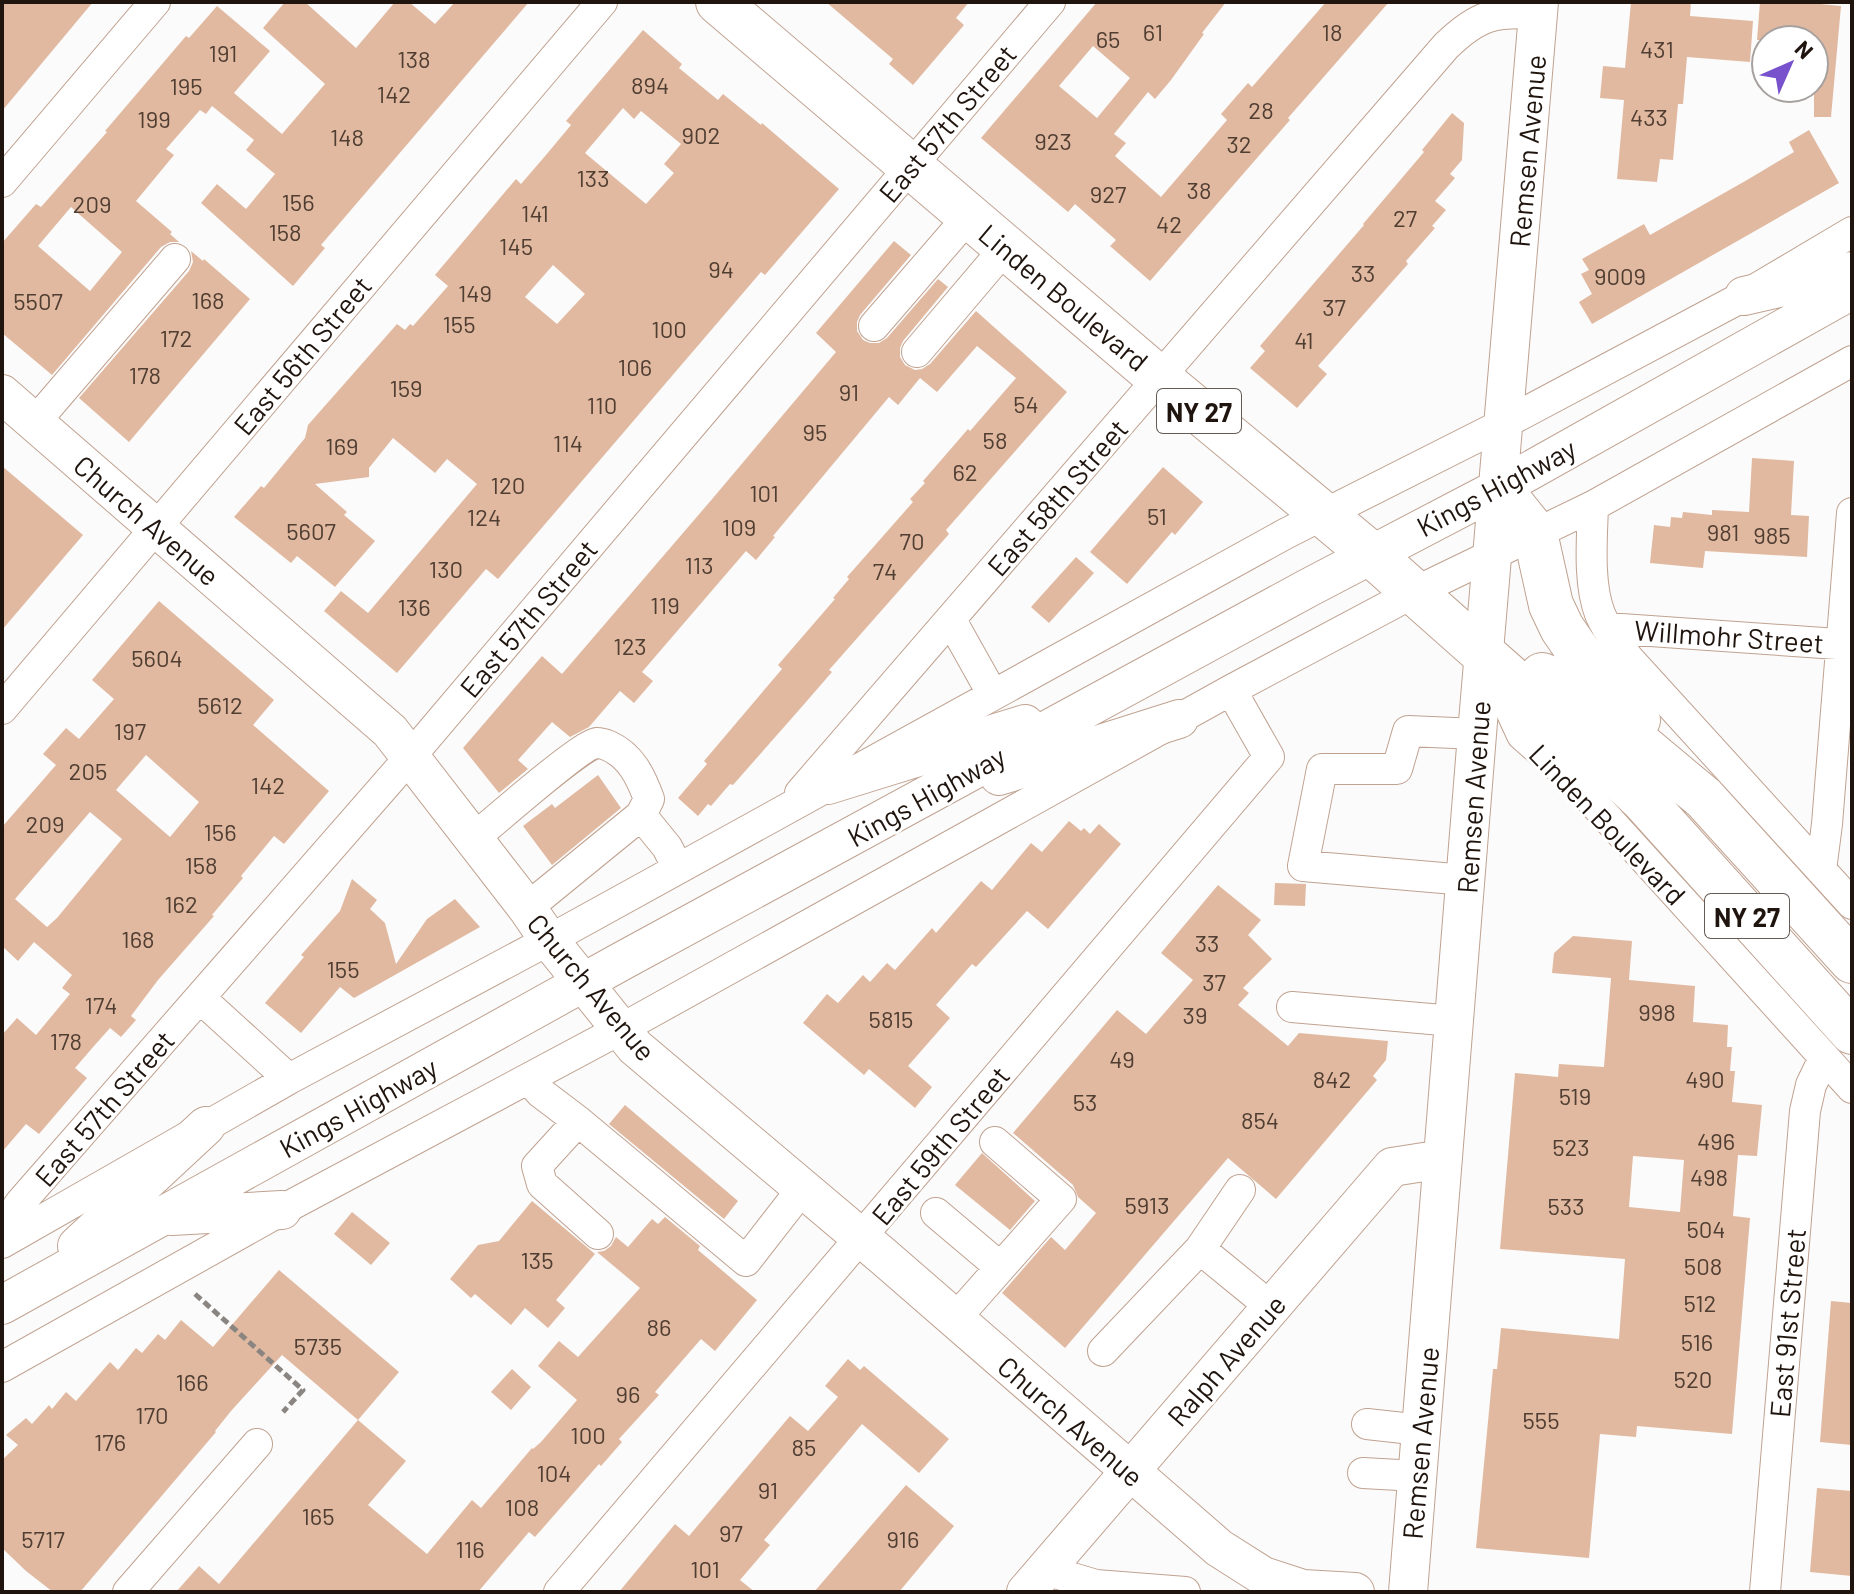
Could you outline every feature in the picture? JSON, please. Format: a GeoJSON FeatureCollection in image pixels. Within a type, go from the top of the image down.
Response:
{"type":"FeatureCollection","features":[{"type":"Feature","properties":{"kind":"highway","name":"Linden Boulevard"},"geometry":{"type":"LineString","coordinates":[[718,2],[1160,379],[1371,554],[1567,728],[1643,800],[1838,1045]]}},
{"type":"Feature","properties":{"kind":"highway"},"geometry":{"type":"LineString","coordinates":[[1499,488],[1535,533],[1551,605],[1562,628],[1577,650],[1704,798]]}},
{"type":"Feature","properties":{"kind":"highway","name":"Linden Boulevard"},"geometry":{"type":"LineString","coordinates":[[1484,652],[1549,678],[1619,727],[1704,798],[1852,961]]}},
{"type":"Feature","properties":{"kind":"main road","name":"Remsen Avenue"},"geometry":{"type":"LineString","coordinates":[[1408,1592],[1539,8]]}},
{"type":"Feature","properties":{"kind":"main road"},"geometry":{"type":"LineString","coordinates":[[1744,296],[1852,271]]}},
{"type":"Feature","properties":{"kind":"main road","name":"Kings Highway"},"geometry":{"type":"LineString","coordinates":[[16,1296],[1104,699],[1499,488],[1852,290]]}},
{"type":"Feature","properties":{"kind":"main road","name":"Church Avenue"},"geometry":{"type":"LineString","coordinates":[[2,394],[390,731],[549,940],[635,1047],[1219,1548],[1289,1590],[1355,1592]]}},
{"type":"Feature","properties":{"kind":"main road"},"geometry":{"type":"LineString","coordinates":[[828,785],[1104,699]]}},
{"type":"Feature","properties":{"kind":"main road"},"geometry":{"type":"LineString","coordinates":[[916,802],[1179,719]]}},
{"type":"Feature","properties":{"kind":"main road"},"geometry":{"type":"LineString","coordinates":[[16,1296],[206,1126]]}},
{"type":"Feature","properties":{"kind":"main road","name":"Ralph Avenue"},"geometry":{"type":"LineString","coordinates":[[1035,1581],[1392,1167],[1443,1159]]}},
{"type":"Feature","properties":{"kind":"main road"},"geometry":{"type":"LineString","coordinates":[[160,1216],[282,1210]]}},
{"type":"Feature","properties":{"kind":"street"},"geometry":{"type":"LineString","coordinates":[[2,182],[155,2]]}},
{"type":"Feature","properties":{"kind":"street","name":"East 56th Street"},"geometry":{"type":"LineString","coordinates":[[2,709],[602,2]]}},
{"type":"Feature","properties":{"kind":"street","name":"East 57th Street"},"geometry":{"type":"LineString","coordinates":[[2,1229],[21,1202],[410,757],[1050,2]]}},
{"type":"Feature","properties":{"kind":"street","name":"East 58th Street"},"geometry":{"type":"LineString","coordinates":[[788,807],[1365,138],[1461,32],[1490,15],[1539,8]]}},
{"type":"Feature","properties":{"kind":"street"},"geometry":{"type":"LineString","coordinates":[[874,326],[969,216]]}},
{"type":"Feature","properties":{"kind":"street","name":"Kings Highway"},"geometry":{"type":"LineString","coordinates":[[2,1243],[289,1079],[549,940],[1322,513],[1505,423],[1744,296],[1852,232]]}},
{"type":"Feature","properties":{"kind":"street"},"geometry":{"type":"LineString","coordinates":[[917,352],[1006,247]]}},
{"type":"Feature","properties":{"kind":"street"},"geometry":{"type":"LineString","coordinates":[[35,422],[175,259]]}},
{"type":"Feature","properties":{"kind":"street","name":"Kings Highway"},"geometry":{"type":"LineString","coordinates":[[2,1367],[282,1210],[621,1029],[1231,690],[1415,592],[1593,506],[1852,361]]}},
{"type":"Feature","properties":{"kind":"street"},"geometry":{"type":"LineString","coordinates":[[1593,506],[1593,579],[1600,613],[1607,628],[1628,658],[1852,904]]}},
{"type":"Feature","properties":{"kind":"street"},"geometry":{"type":"LineString","coordinates":[[1821,870],[1847,644],[1852,513]]}},
{"type":"Feature","properties":{"kind":"street"},"geometry":{"type":"LineString","coordinates":[[951,620],[993,695]]}},
{"type":"Feature","properties":{"kind":"street","name":"Willmohr Street"},"geometry":{"type":"LineString","coordinates":[[1607,628],[1847,644]]}},
{"type":"Feature","properties":{"kind":"street","name":"East 59th Street"},"geometry":{"type":"LineString","coordinates":[[559,1592],[1269,757],[1231,690]]}},
{"type":"Feature","properties":{"kind":"street"},"geometry":{"type":"LineString","coordinates":[[1466,880],[1303,866],[1322,769],[1397,769],[1408,731],[1478,734]]}},
{"type":"Feature","properties":{"kind":"street"},"geometry":{"type":"LineString","coordinates":[[473,839],[590,745],[600,742],[622,753],[641,778],[649,799],[641,815],[527,908]]}},
{"type":"Feature","properties":{"kind":"street"},"geometry":{"type":"LineString","coordinates":[[641,815],[667,847],[678,868]]}},
{"type":"Feature","properties":{"kind":"street"},"geometry":{"type":"LineString","coordinates":[[200,998],[289,1079]]}},
{"type":"Feature","properties":{"kind":"street"},"geometry":{"type":"LineString","coordinates":[[1292,1007],[1454,1021]]}},
{"type":"Feature","properties":{"kind":"street","name":"Linden Boulevard"},"geometry":{"type":"LineString","coordinates":[[1838,1045],[1852,1088]]}},
{"type":"Feature","properties":{"kind":"street","name":"East 91st Street"},"geometry":{"type":"LineString","coordinates":[[1765,1592],[1805,1111],[1811,1085],[1838,1045]]}},
{"type":"Feature","properties":{"kind":"street"},"geometry":{"type":"LineString","coordinates":[[528,1079],[743,1273],[802,1189]]}},
{"type":"Feature","properties":{"kind":"street"},"geometry":{"type":"LineString","coordinates":[[578,1121],[537,1166],[542,1184],[598,1234]]}},
{"type":"Feature","properties":{"kind":"street"},"geometry":{"type":"LineString","coordinates":[[955,1319],[1061,1199],[995,1142]]}},
{"type":"Feature","properties":{"kind":"street"},"geometry":{"type":"LineString","coordinates":[[1103,1351],[1200,1249],[1240,1190]]}},
{"type":"Feature","properties":{"kind":"street"},"geometry":{"type":"LineString","coordinates":[[936,1213],[1000,1267]]}},
{"type":"Feature","properties":{"kind":"street"},"geometry":{"type":"LineString","coordinates":[[1200,1249],[1271,1307]]}},
{"type":"Feature","properties":{"kind":"street"},"geometry":{"type":"LineString","coordinates":[[1367,1424],[1421,1430]]}},
{"type":"Feature","properties":{"kind":"street"},"geometry":{"type":"LineString","coordinates":[[128,1592],[257,1444]]}},
{"type":"Feature","properties":{"kind":"street"},"geometry":{"type":"LineString","coordinates":[[1363,1473],[1417,1476]]}},
{"type":"Feature","properties":{"kind":"street"},"geometry":{"type":"LineString","coordinates":[[1035,1581],[1185,1592]]}},
{"type":"Feature","properties":{"kind":"path"},"geometry":{"type":"LineString","coordinates":[[195,1294],[303,1390],[283,1412]]}},
{"type":"Feature","properties":{"kind":"building"},"geometry":{"type":"Polygon","coordinates":[[[2,2],[93,2],[2,111],[2,2]]]}},
{"type":"Feature","properties":{"kind":"building"},"geometry":{"type":"Polygon","coordinates":[[[285,2],[305,2],[356,48],[395,2],[409,2],[435,24],[455,2],[529,2],[321,245],[325,248],[293,286],[201,203],[217,184],[246,209],[275,174],[246,150],[254,140],[212,106],[206,114],[200,110],[166,149],[174,155],[136,201],[172,232],[170,234],[179,242],[170,242],[161,247],[52,375],[2,333],[2,243],[36,204],[41,207],[186,36],[189,38],[217,6],[270,51],[234,93],[282,134],[325,84],[263,28],[285,2]],[[71,207],[38,246],[90,291],[122,252],[71,207]]]}},
{"type":"Feature","properties":{"kind":"building"},"geometry":{"type":"Polygon","coordinates":[[[826,2],[969,2],[956,18],[964,25],[913,85],[889,64],[893,59],[826,2]]]}},
{"type":"Feature","properties":{"kind":"building"},"geometry":{"type":"Polygon","coordinates":[[[1097,2],[1226,2],[1155,99],[1148,92],[1114,134],[1126,143],[1115,156],[1161,197],[1227,120],[1221,114],[1248,83],[1252,87],[1326,2],[1389,2],[1150,281],[1110,246],[1116,240],[1075,204],[1068,212],[981,138],[1097,2]],[[1093,46],[1059,86],[1097,118],[1130,78],[1093,46]]]}},
{"type":"Feature","properties":{"kind":"building"},"geometry":{"type":"Polygon","coordinates":[[[1631,2],[1691,2],[1690,16],[1753,21],[1750,24],[1750,62],[1687,57],[1683,104],[1678,104],[1673,160],[1660,159],[1657,182],[1617,179],[1624,100],[1600,98],[1603,66],[1625,68],[1631,2]]]}},
{"type":"Feature","properties":{"kind":"building"},"geometry":{"type":"Polygon","coordinates":[[[1760,2],[1841,6],[1831,117],[1814,117],[1814,104],[1830,104],[1830,24],[1758,24],[1760,2]]]}},
{"type":"Feature","properties":{"kind":"building"},"geometry":{"type":"Polygon","coordinates":[[[643,30],[682,64],[679,68],[718,100],[723,94],[839,189],[765,275],[761,272],[498,579],[486,569],[397,673],[324,611],[341,591],[368,613],[477,484],[447,459],[435,473],[393,438],[369,468],[369,477],[315,484],[347,512],[344,515],[375,541],[335,587],[297,556],[291,563],[234,517],[261,486],[264,488],[305,438],[308,425],[397,324],[405,330],[410,324],[413,326],[448,286],[435,275],[516,179],[521,184],[546,155],[571,125],[566,121],[643,30]],[[623,108],[585,153],[646,204],[674,173],[664,164],[681,144],[641,111],[634,119],[623,108]],[[553,265],[525,297],[557,324],[585,294],[553,265]]]}},
{"type":"Feature","properties":{"kind":"building"},"geometry":{"type":"Polygon","coordinates":[[[1452,113],[1464,123],[1462,160],[1450,174],[1455,178],[1435,201],[1446,210],[1432,226],[1435,228],[1406,261],[1408,264],[1318,366],[1327,374],[1297,408],[1250,368],[1265,351],[1260,346],[1364,225],[1452,113]]]}},
{"type":"Feature","properties":{"kind":"building"},"geometry":{"type":"Polygon","coordinates":[[[1809,130],[1839,183],[1592,324],[1579,302],[1592,294],[1581,274],[1589,270],[1582,259],[1644,224],[1650,235],[1747,180],[1794,152],[1789,142],[1809,130]]]}},
{"type":"Feature","properties":{"kind":"building"},"geometry":{"type":"Polygon","coordinates":[[[894,241],[911,255],[860,315],[857,331],[863,340],[879,343],[887,338],[938,279],[948,287],[903,341],[900,357],[905,365],[915,370],[930,364],[976,311],[1067,392],[946,530],[949,534],[829,670],[832,672],[799,710],[733,785],[730,784],[698,816],[678,798],[707,764],[704,761],[782,669],[778,665],[835,599],[849,579],[847,577],[913,502],[910,499],[925,483],[923,481],[1016,378],[977,346],[937,392],[920,378],[898,405],[889,397],[756,560],[746,551],[642,672],[653,681],[634,703],[620,691],[589,727],[570,737],[552,722],[518,760],[528,769],[499,793],[463,748],[542,656],[562,674],[713,498],[836,352],[816,333],[894,241]]]}},
{"type":"Feature","properties":{"kind":"building"},"geometry":{"type":"Polygon","coordinates":[[[191,251],[250,299],[129,442],[79,398],[189,271],[193,262],[191,251]]]}},
{"type":"Feature","properties":{"kind":"building"},"geometry":{"type":"Polygon","coordinates":[[[1752,458],[1794,461],[1791,515],[1809,516],[1807,557],[1705,551],[1703,568],[1650,563],[1654,525],[1670,527],[1671,517],[1682,518],[1683,512],[1712,515],[1712,510],[1749,512],[1752,458]]]}},
{"type":"Feature","properties":{"kind":"building"},"geometry":{"type":"Polygon","coordinates":[[[2,466],[83,535],[2,630],[2,466]]]}},
{"type":"Feature","properties":{"kind":"building"},"geometry":{"type":"Polygon","coordinates":[[[1163,467],[1203,502],[1127,584],[1090,552],[1163,467]]]}},
{"type":"Feature","properties":{"kind":"building"},"geometry":{"type":"Polygon","coordinates":[[[1076,557],[1094,573],[1049,623],[1031,607],[1076,557]]]}},
{"type":"Feature","properties":{"kind":"building"},"geometry":{"type":"Polygon","coordinates":[[[159,601],[274,700],[253,725],[329,791],[284,844],[274,836],[214,916],[158,980],[131,1016],[136,1020],[121,1037],[110,1028],[75,1068],[87,1078],[39,1134],[26,1124],[2,1152],[2,1035],[17,1018],[36,1035],[70,994],[62,988],[72,975],[34,942],[18,961],[2,946],[2,827],[56,765],[43,754],[66,728],[79,739],[114,699],[92,680],[159,601]],[[146,755],[116,790],[170,837],[199,802],[146,755]],[[90,812],[15,899],[47,927],[122,839],[90,812]]]}},
{"type":"Feature","properties":{"kind":"building"},"geometry":{"type":"Polygon","coordinates":[[[598,775],[621,808],[552,865],[523,826],[552,804],[555,808],[598,775]]]}},
{"type":"Feature","properties":{"kind":"building"},"geometry":{"type":"Polygon","coordinates":[[[1069,821],[1090,834],[1099,824],[1121,844],[1048,929],[1027,911],[976,967],[972,964],[936,1005],[950,1018],[908,1066],[932,1087],[915,1108],[869,1069],[864,1075],[803,1023],[827,994],[838,1003],[863,975],[870,982],[887,963],[895,970],[932,928],[936,933],[981,881],[992,890],[1031,843],[1042,852],[1069,821]]]}},
{"type":"Feature","properties":{"kind":"building"},"geometry":{"type":"Polygon","coordinates":[[[352,879],[377,900],[370,909],[385,923],[396,964],[427,919],[455,899],[480,927],[354,998],[340,987],[301,1033],[265,1003],[304,957],[301,955],[340,911],[352,879]]]}},
{"type":"Feature","properties":{"kind":"building"},"geometry":{"type":"Polygon","coordinates":[[[1275,883],[1306,884],[1305,906],[1274,905],[1275,883]]]}},
{"type":"Feature","properties":{"kind":"building"},"geometry":{"type":"Polygon","coordinates":[[[1218,885],[1261,920],[1248,935],[1272,959],[1243,988],[1249,993],[1238,1005],[1288,1046],[1299,1033],[1388,1041],[1386,1060],[1373,1076],[1377,1080],[1276,1199],[1228,1158],[1065,1348],[1002,1293],[1051,1237],[1065,1250],[1096,1213],[1078,1197],[1073,1185],[1013,1133],[1117,1010],[1146,1034],[1193,980],[1161,953],[1218,885]]]}},
{"type":"Feature","properties":{"kind":"building"},"geometry":{"type":"Polygon","coordinates":[[[1573,936],[1632,941],[1629,980],[1695,986],[1693,1022],[1728,1025],[1727,1047],[1732,1047],[1730,1071],[1735,1071],[1732,1102],[1762,1105],[1757,1156],[1738,1155],[1733,1216],[1750,1218],[1732,1434],[1637,1426],[1636,1437],[1600,1434],[1589,1558],[1476,1548],[1493,1369],[1497,1369],[1501,1328],[1619,1339],[1625,1259],[1500,1249],[1515,1073],[1558,1077],[1559,1064],[1604,1067],[1611,978],[1552,973],[1554,953],[1573,936]],[[1633,1156],[1629,1207],[1680,1212],[1684,1160],[1633,1156]]]}},
{"type":"Feature","properties":{"kind":"building"},"geometry":{"type":"Polygon","coordinates":[[[625,1105],[738,1201],[724,1219],[609,1124],[625,1105]]]}},
{"type":"Feature","properties":{"kind":"building"},"geometry":{"type":"Polygon","coordinates":[[[982,1153],[1035,1201],[1010,1230],[955,1185],[982,1153]]]}},
{"type":"Feature","properties":{"kind":"building"},"geometry":{"type":"Polygon","coordinates":[[[532,1201],[595,1254],[556,1300],[565,1308],[548,1328],[525,1308],[511,1325],[475,1294],[471,1298],[450,1279],[478,1245],[499,1241],[532,1201]]]}},
{"type":"Feature","properties":{"kind":"building"},"geometry":{"type":"Polygon","coordinates":[[[352,1212],[390,1243],[371,1265],[334,1234],[352,1212]]]}},
{"type":"Feature","properties":{"kind":"building"},"geometry":{"type":"Polygon","coordinates":[[[665,1217],[757,1300],[715,1351],[701,1339],[655,1392],[659,1395],[619,1439],[622,1442],[601,1466],[599,1464],[535,1537],[529,1532],[478,1592],[176,1592],[199,1566],[219,1584],[358,1420],[406,1461],[368,1505],[427,1554],[472,1500],[481,1508],[577,1400],[538,1366],[559,1341],[578,1357],[640,1288],[597,1252],[611,1246],[616,1237],[628,1247],[652,1219],[658,1224],[665,1217]]]}},
{"type":"Feature","properties":{"kind":"building"},"geometry":{"type":"Polygon","coordinates":[[[279,1270],[399,1372],[358,1420],[282,1355],[231,1411],[80,1592],[53,1592],[2,1548],[2,1460],[18,1445],[6,1435],[26,1418],[32,1424],[49,1405],[52,1409],[66,1392],[76,1401],[110,1362],[118,1370],[136,1348],[142,1353],[158,1334],[165,1340],[181,1320],[213,1347],[279,1270]]]}},
{"type":"Feature","properties":{"kind":"building"},"geometry":{"type":"Polygon","coordinates":[[[1831,1301],[1852,1303],[1852,1445],[1820,1442],[1831,1301]]]}},
{"type":"Feature","properties":{"kind":"building"},"geometry":{"type":"Polygon","coordinates":[[[848,1359],[860,1370],[864,1366],[949,1439],[919,1473],[862,1424],[764,1540],[770,1545],[740,1580],[755,1592],[619,1592],[675,1524],[689,1536],[790,1416],[808,1431],[838,1397],[825,1386],[848,1359]]]}},
{"type":"Feature","properties":{"kind":"building"},"geometry":{"type":"Polygon","coordinates":[[[512,1369],[531,1387],[511,1410],[491,1392],[512,1369]]]}},
{"type":"Feature","properties":{"kind":"building"},"geometry":{"type":"Polygon","coordinates":[[[906,1485],[954,1526],[899,1592],[814,1592],[906,1485]]]}},
{"type":"Feature","properties":{"kind":"building"},"geometry":{"type":"Polygon","coordinates":[[[1817,1488],[1852,1491],[1852,1576],[1810,1572],[1817,1488]]]}}]}
